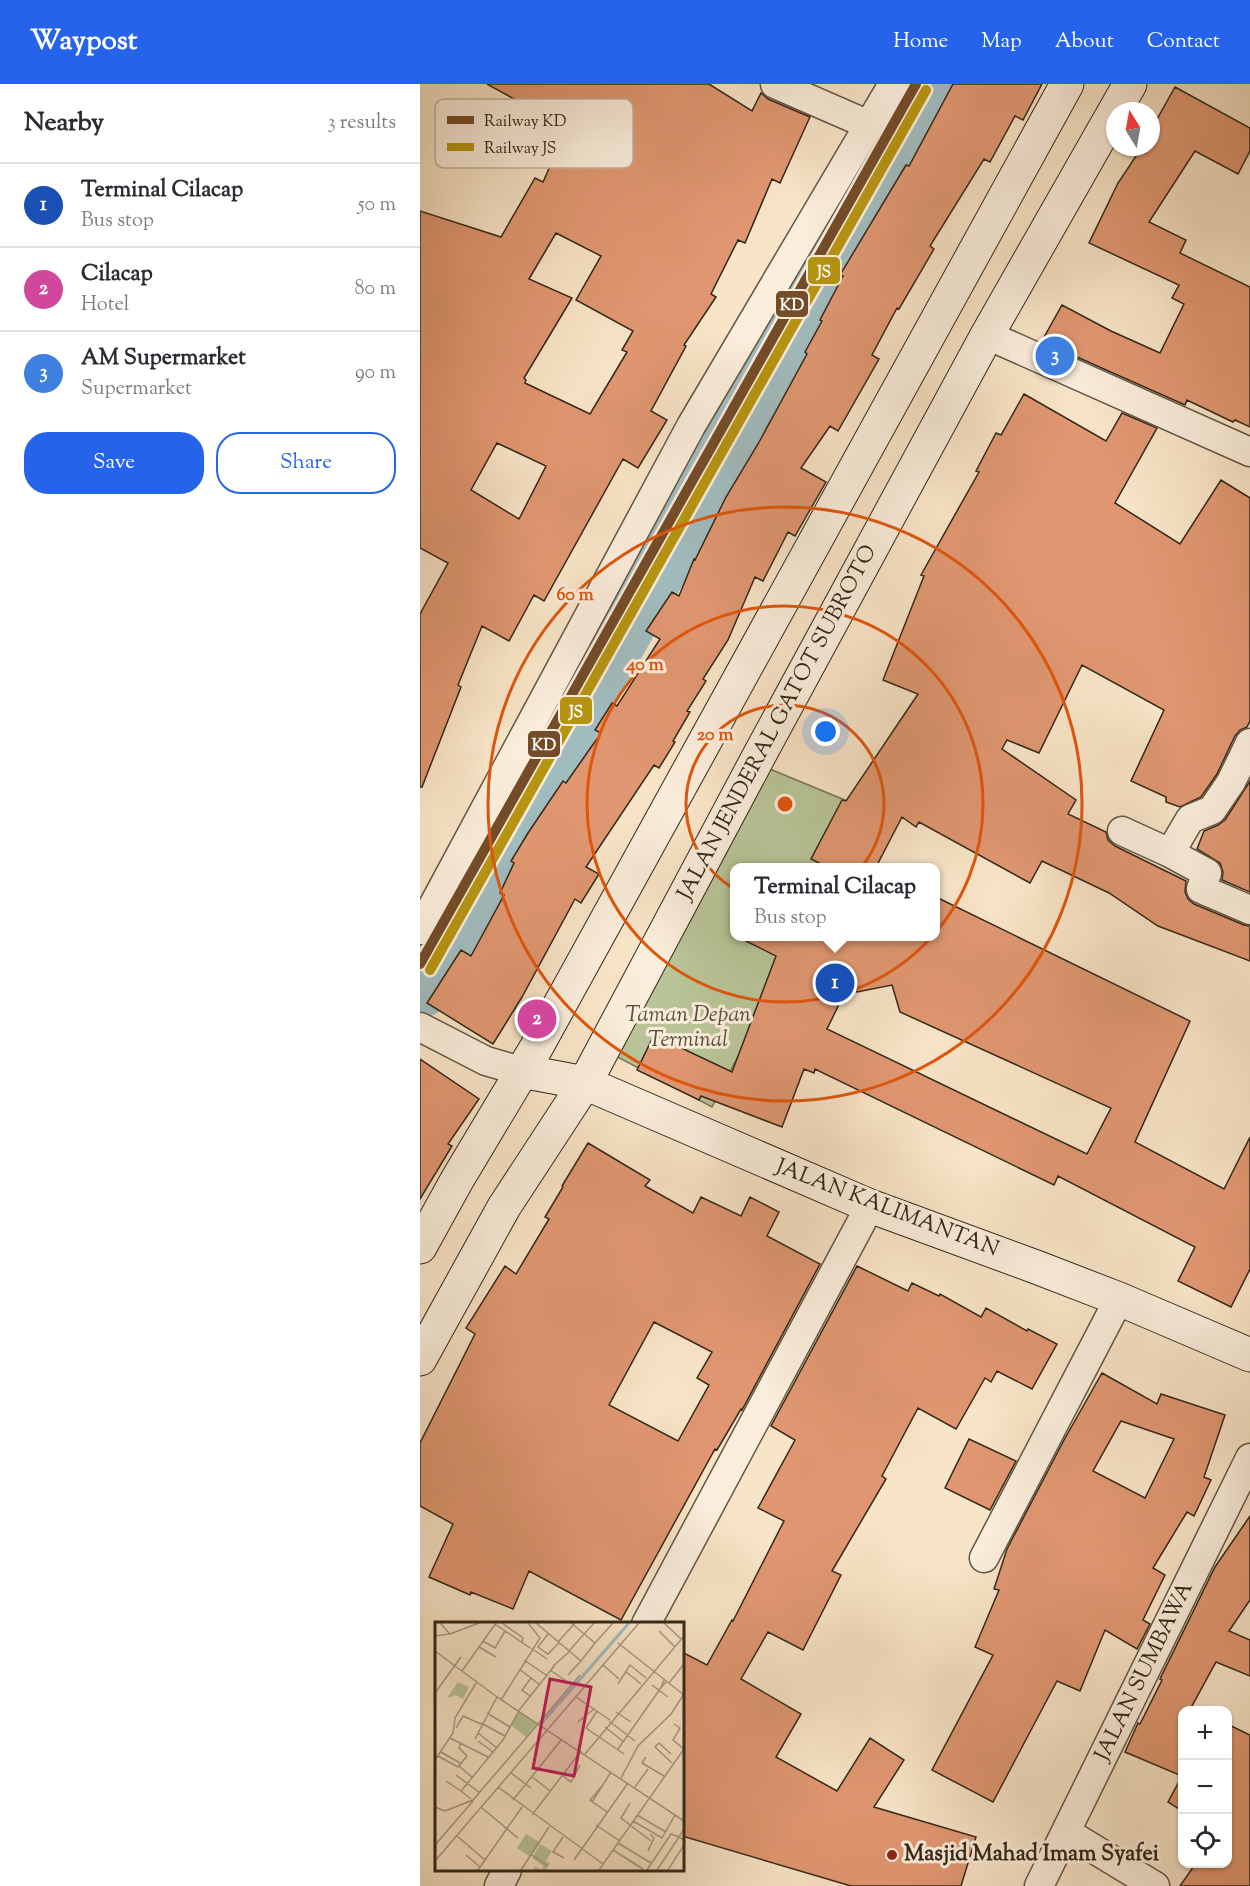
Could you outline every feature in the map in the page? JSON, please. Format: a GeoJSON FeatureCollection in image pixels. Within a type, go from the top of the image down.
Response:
{"type":"FeatureCollection","features":[{"type":"Feature","properties":{"kind":"main road"},"geometry":{"type":"LineString","coordinates":[[420,1247],[548,1027],[1067,84]]}},
{"type":"Feature","properties":{"kind":"main road","name":"JALAN JENDERAL GATOT SUBROTO"},"geometry":{"type":"LineString","coordinates":[[420,1359],[504,1207],[585,1083],[759,754],[987,335],[1130,84]]}},
{"type":"Feature","properties":{"kind":"main road","name":"JALAN KALIMANTAN"},"geometry":{"type":"LineString","coordinates":[[521,1071],[585,1083],[870,1206],[1119,1299],[1250,1355]]}},
{"type":"Feature","properties":{"kind":"street"},"geometry":{"type":"LineString","coordinates":[[775,84],[869,125]]}},
{"type":"Feature","properties":{"kind":"street"},"geometry":{"type":"LineString","coordinates":[[420,930],[691,426],[893,84]]}},
{"type":"Feature","properties":{"kind":"street"},"geometry":{"type":"LineString","coordinates":[[987,335],[1250,453]]}},
{"type":"Feature","properties":{"kind":"street"},"geometry":{"type":"LineString","coordinates":[[1170,853],[1190,819],[1212,810],[1231,782],[1250,743]]}},
{"type":"Feature","properties":{"kind":"street"},"geometry":{"type":"LineString","coordinates":[[1122,831],[1208,873],[1201,889],[1250,910]]}},
{"type":"Feature","properties":{"kind":"street"},"geometry":{"type":"LineString","coordinates":[[420,1027],[486,1061],[521,1071]]}},
{"type":"Feature","properties":{"kind":"street"},"geometry":{"type":"LineString","coordinates":[[647,1622],[870,1206]]}},
{"type":"Feature","properties":{"kind":"street"},"geometry":{"type":"LineString","coordinates":[[984,1557],[1119,1299]]}},
{"type":"Feature","properties":{"kind":"street","name":"JALAN SUMBAWA"},"geometry":{"type":"LineString","coordinates":[[1040,1886],[1250,1458]]}},
{"type":"Feature","properties":{"kind":"street"},"geometry":{"type":"LineString","coordinates":[[1066,1832],[1155,1886]]}},
{"type":"Feature","properties":{"kind":"street"},"geometry":{"type":"LineString","coordinates":[[499,1886],[506,1871]]}},
{"type":"Feature","properties":{"kind":"green space","name":"Taman Depan Terminal"},"geometry":{"type":"Polygon","coordinates":[[[765,767],[864,808],[836,863],[730,863],[730,941],[797,941],[712,1107],[610,1053],[765,767]]]}},
{"type":"Feature","properties":{"kind":"building"},"geometry":{"type":"Polygon","coordinates":[[[487,84],[709,84],[752,111],[761,93],[768,99],[810,117],[780,183],[772,179],[745,243],[738,240],[711,294],[716,297],[684,345],[686,346],[651,411],[667,420],[638,468],[623,459],[544,601],[534,595],[509,641],[482,626],[458,685],[461,687],[422,787],[420,787],[420,614],[448,563],[420,548],[420,211],[501,237],[535,178],[543,182],[549,168],[633,168],[633,99],[514,99],[487,84]],[[556,233],[529,279],[572,298],[524,378],[525,383],[590,414],[627,352],[622,350],[633,331],[576,300],[601,256],[556,233]],[[497,443],[471,490],[519,519],[546,466],[497,443]]]}},
{"type":"Feature","properties":{"kind":"building"},"geometry":{"type":"Polygon","coordinates":[[[953,84],[1042,84],[1023,120],[1015,116],[990,162],[984,159],[930,246],[934,249],[899,309],[897,308],[872,355],[879,359],[838,431],[830,426],[801,468],[826,482],[795,536],[788,532],[763,581],[755,577],[728,640],[703,679],[706,681],[687,711],[690,712],[673,741],[675,742],[659,768],[654,765],[586,867],[599,874],[581,903],[575,899],[522,997],[493,1044],[427,1003],[461,950],[471,956],[504,895],[500,893],[514,863],[511,861],[563,781],[566,783],[601,733],[595,730],[612,703],[617,706],[660,639],[646,631],[672,592],[679,596],[694,559],[726,497],[807,354],[805,352],[843,276],[840,275],[906,165],[909,166],[953,84]]]}},
{"type":"Feature","properties":{"kind":"building"},"geometry":{"type":"Polygon","coordinates":[[[1175,87],[1250,128],[1250,151],[1238,174],[1195,151],[1149,222],[1186,240],[1180,253],[1250,287],[1250,427],[1235,420],[1233,422],[1187,400],[1185,405],[1043,342],[1062,305],[1160,353],[1184,304],[1172,298],[1179,285],[1089,243],[1118,183],[1136,156],[1160,156],[1160,114],[1175,87]]]}},
{"type":"Feature","properties":{"kind":"building"},"geometry":{"type":"Polygon","coordinates":[[[1024,394],[1106,441],[1122,413],[1157,428],[1115,503],[1180,544],[1221,480],[1250,498],[1250,721],[1247,727],[1235,736],[1217,774],[1201,797],[1180,807],[1166,802],[1166,797],[1131,781],[1164,710],[1082,665],[1039,753],[1007,740],[1002,749],[1076,800],[1068,814],[1106,832],[1108,840],[1115,846],[1186,881],[1185,892],[1194,904],[1250,926],[1250,961],[1158,926],[1109,893],[1042,861],[1030,883],[919,822],[916,827],[902,817],[878,863],[819,863],[811,859],[842,800],[846,801],[918,694],[883,680],[924,576],[921,575],[979,472],[976,471],[996,433],[1001,435],[1024,394]]]}},
{"type":"Feature","properties":{"kind":"building"},"geometry":{"type":"Polygon","coordinates":[[[1250,781],[1250,892],[1222,880],[1223,872],[1220,863],[1197,849],[1204,831],[1225,820],[1250,781]]]}},
{"type":"Feature","properties":{"kind":"building"},"geometry":{"type":"Polygon","coordinates":[[[940,899],[1190,1021],[1135,1142],[1224,1189],[1250,1137],[1250,1269],[1231,1307],[1178,1281],[1195,1247],[1058,1176],[1054,1185],[815,1069],[814,1073],[804,1069],[782,1127],[701,1096],[699,1100],[637,1070],[654,1035],[732,1072],[776,956],[746,941],[940,941],[940,899]],[[892,985],[857,992],[847,988],[827,1029],[1087,1154],[1111,1108],[900,1012],[892,985]]]}},
{"type":"Feature","properties":{"kind":"building"},"geometry":{"type":"Polygon","coordinates":[[[420,1059],[479,1099],[448,1144],[452,1146],[420,1199],[420,1059]]]}},
{"type":"Feature","properties":{"kind":"building"},"geometry":{"type":"Polygon","coordinates":[[[588,1143],[650,1180],[645,1186],[693,1213],[701,1197],[741,1216],[750,1197],[779,1212],[767,1236],[820,1264],[742,1410],[717,1450],[715,1449],[621,1620],[529,1571],[513,1609],[471,1592],[470,1595],[429,1577],[453,1524],[420,1506],[420,1443],[475,1334],[466,1328],[505,1266],[516,1274],[549,1219],[545,1217],[588,1143]],[[654,1322],[609,1405],[678,1441],[709,1385],[697,1378],[712,1352],[654,1322]]]}},
{"type":"Feature","properties":{"kind":"building"},"geometry":{"type":"Polygon","coordinates":[[[857,1266],[908,1291],[912,1283],[939,1296],[940,1294],[981,1317],[986,1308],[1027,1331],[1028,1329],[1057,1344],[1032,1389],[997,1371],[991,1382],[985,1378],[956,1429],[918,1408],[882,1476],[886,1479],[832,1571],[841,1575],[803,1650],[768,1632],[741,1679],[801,1714],[776,1757],[837,1791],[870,1738],[904,1760],[874,1807],[976,1837],[961,1886],[851,1886],[684,1837],[684,1653],[707,1665],[733,1621],[784,1521],[758,1508],[795,1440],[771,1426],[857,1266]]]}},
{"type":"Feature","properties":{"kind":"building"},"geometry":{"type":"Polygon","coordinates":[[[1102,1373],[1157,1404],[1161,1394],[1225,1415],[1204,1477],[1211,1480],[1194,1516],[1187,1512],[1153,1568],[1165,1575],[1143,1620],[1150,1624],[1137,1649],[1105,1630],[1080,1691],[1057,1681],[993,1802],[932,1770],[993,1655],[975,1647],[999,1590],[994,1589],[1007,1549],[1102,1373]],[[1121,1421],[1093,1471],[1145,1498],[1174,1439],[1121,1421]]]}},
{"type":"Feature","properties":{"kind":"building"},"geometry":{"type":"Polygon","coordinates":[[[969,1439],[1016,1461],[990,1510],[945,1488],[969,1439]]]}},
{"type":"Feature","properties":{"kind":"building"},"geometry":{"type":"Polygon","coordinates":[[[1250,1516],[1250,1600],[1229,1631],[1250,1640],[1250,1676],[1216,1662],[1192,1706],[1178,1706],[1178,1774],[1125,1752],[1215,1567],[1250,1516]]]}},
{"type":"Feature","properties":{"kind":"building"},"geometry":{"type":"Polygon","coordinates":[[[1232,1726],[1250,1735],[1250,1886],[1180,1886],[1193,1868],[1232,1868],[1232,1726]]]}},
{"type":"Feature","properties":{"kind":"building"},"geometry":{"type":"Polygon","coordinates":[[[1178,1783],[1178,1808],[1168,1802],[1178,1783]]]}},
{"type":"Feature","properties":{"kind":"waterway"},"geometry":{"type":"LineString","coordinates":[[420,988],[932,84]]}},
{"type":"Feature","properties":{"kind":"rail line","name":"KD"},"geometry":{"type":"LineString","coordinates":[[420,964],[916,84]]}},
{"type":"Feature","properties":{"kind":"rail line","name":"JS"},"geometry":{"type":"LineString","coordinates":[[430,970],[926,90]]}},
{"type":"Feature","properties":{"kind":"place","name":"AM Supermarket"},"geometry":{"type":"Point","coordinates":[1055,356]}},
{"type":"Feature","properties":{"kind":"place","name":"Terminal Cilacap"},"geometry":{"type":"Point","coordinates":[835,983]}},
{"type":"Feature","properties":{"kind":"place","name":"Cilacap"},"geometry":{"type":"Point","coordinates":[537,1019]}},
{"type":"Feature","properties":{"kind":"place","name":"Masjid Mahad Imam Syafei"},"geometry":{"type":"Point","coordinates":[892,1855]}}]}
